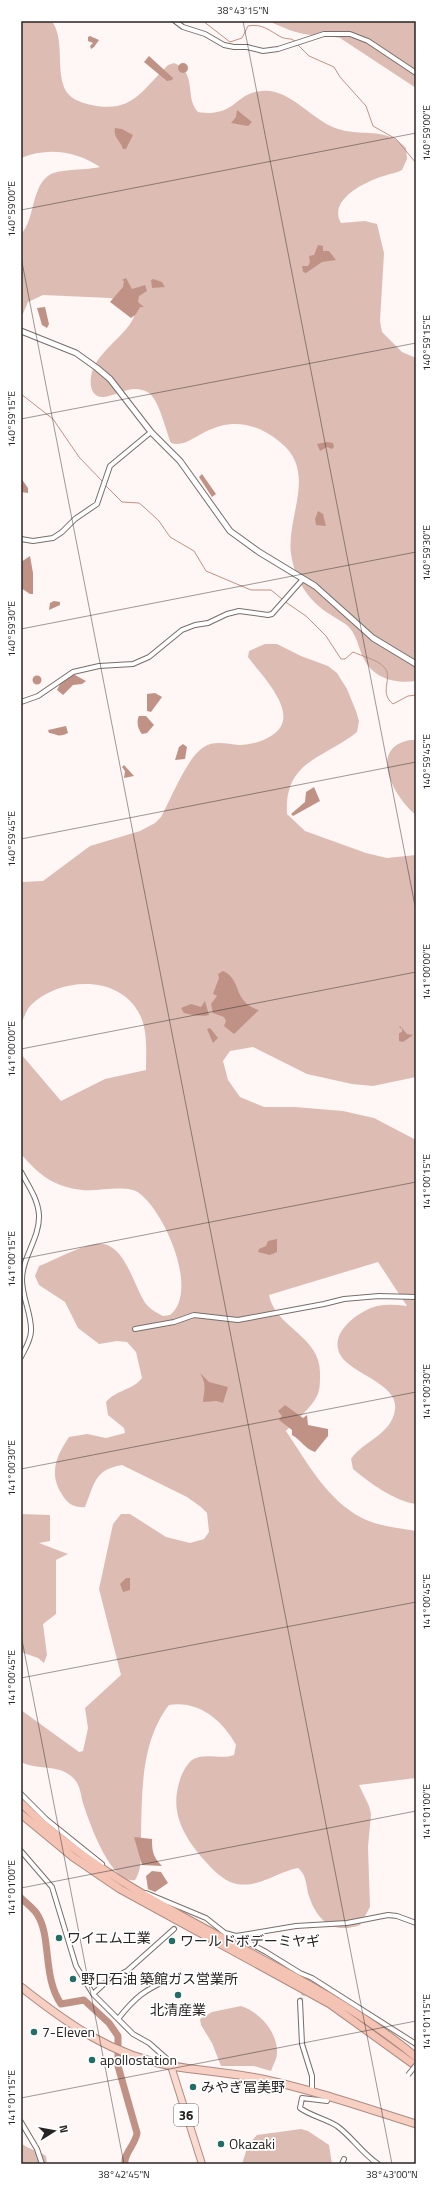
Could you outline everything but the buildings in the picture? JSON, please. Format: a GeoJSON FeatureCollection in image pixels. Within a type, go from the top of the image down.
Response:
{"type":"FeatureCollection","features":[{"type":"Feature","properties":{"kind":"highway"},"geometry":{"type":"LineString","coordinates":[[21,1803],[56,1835],[102,1870],[147,1898],[275,1965],[334,2000],[416,2057]]}},
{"type":"Feature","properties":{"kind":"highway"},"geometry":{"type":"LineString","coordinates":[[21,1814],[73,1857],[120,1889],[330,2004],[416,2065]]}},
{"type":"Feature","properties":{"kind":"highway"},"geometry":{"type":"LineString","coordinates":[[21,1987],[77,2028],[113,2048],[128,2054],[170,2066],[261,2078],[416,2124]]}},
{"type":"Feature","properties":{"kind":"main road","name":"36"},"geometry":{"type":"LineString","coordinates":[[170,2066],[202,2164]]}},
{"type":"Feature","properties":{"kind":"street"},"geometry":{"type":"LineString","coordinates":[[175,21],[183,27],[205,34],[224,45],[234,47],[247,46],[265,51],[278,49],[298,41],[324,34],[350,34],[368,41],[416,73]]}},
{"type":"Feature","properties":{"kind":"street"},"geometry":{"type":"LineString","coordinates":[[21,331],[76,353],[110,378],[151,432],[180,461],[230,531],[259,552],[315,586],[373,638],[416,664]]}},
{"type":"Feature","properties":{"kind":"street"},"geometry":{"type":"LineString","coordinates":[[21,539],[37,541],[58,535],[75,519],[97,504],[100,499],[110,466],[151,432]]}},
{"type":"Feature","properties":{"kind":"street"},"geometry":{"type":"LineString","coordinates":[[21,702],[38,696],[63,677],[79,670],[99,666],[132,664],[149,658],[182,630],[189,626],[208,623],[227,614],[239,611],[268,615],[280,606],[303,579]]}},
{"type":"Feature","properties":{"kind":"street"},"geometry":{"type":"LineString","coordinates":[[21,1172],[35,1199],[39,1214],[38,1229],[22,1280],[32,1330],[30,1340],[21,1357]]}},
{"type":"Feature","properties":{"kind":"street"},"geometry":{"type":"LineString","coordinates":[[135,1329],[174,1322],[194,1315],[238,1320],[344,1299],[379,1296],[416,1296]]}},
{"type":"Feature","properties":{"kind":"street"},"geometry":{"type":"LineString","coordinates":[[21,1794],[46,1819],[108,1868],[144,1892],[206,1918],[225,1933],[236,1936],[266,1952],[416,2044]]}},
{"type":"Feature","properties":{"kind":"street"},"geometry":{"type":"LineString","coordinates":[[21,1851],[52,1887],[76,1966],[93,1994],[133,2034],[149,2043],[166,2058],[170,2066]]}},
{"type":"Feature","properties":{"kind":"street"},"geometry":{"type":"LineString","coordinates":[[186,1916],[192,1912]]}},
{"type":"Feature","properties":{"kind":"street"},"geometry":{"type":"LineString","coordinates":[[236,1936],[296,1926],[347,1923],[388,1915],[397,1916],[416,1923]]}},
{"type":"Feature","properties":{"kind":"street"},"geometry":{"type":"LineString","coordinates":[[93,1994],[105,1983],[127,1971],[174,1929]]}},
{"type":"Feature","properties":{"kind":"street"},"geometry":{"type":"LineString","coordinates":[[118,2019],[134,1999],[143,1992],[171,1978]]}},
{"type":"Feature","properties":{"kind":"street"},"geometry":{"type":"LineString","coordinates":[[300,2001],[302,2044],[312,2076],[312,2092]]}},
{"type":"Feature","properties":{"kind":"street"},"geometry":{"type":"LineString","coordinates":[[408,2075],[416,2065]]}},
{"type":"Feature","properties":{"kind":"street"},"geometry":{"type":"LineString","coordinates":[[328,2097],[327,2101],[323,2102],[302,2098],[300,2108],[335,2125],[344,2132],[365,2155],[378,2164]]}},
{"type":"Feature","properties":{"kind":"street"},"geometry":{"type":"LineString","coordinates":[[21,2122],[37,2149],[42,2164]]}},
{"type":"Feature","properties":{"kind":"shaded area"},"geometry":{"type":"Polygon","coordinates":[[[24,21],[52,21],[58,36],[60,68],[64,88],[66,92],[75,100],[83,103],[102,107],[125,104],[142,92],[168,65],[174,63],[181,67],[186,73],[194,106],[198,112],[220,112],[228,109],[246,96],[253,93],[272,91],[291,99],[326,124],[335,128],[344,131],[381,134],[398,141],[406,148],[407,159],[402,170],[360,186],[344,199],[338,214],[341,223],[365,221],[377,224],[384,253],[380,321],[382,332],[402,352],[416,358],[416,681],[401,682],[386,679],[368,666],[350,628],[316,603],[309,596],[299,581],[291,554],[291,540],[299,481],[297,467],[291,454],[280,442],[262,430],[235,424],[215,428],[185,443],[171,443],[156,402],[149,393],[143,390],[132,389],[104,397],[99,397],[96,395],[93,392],[91,385],[92,372],[95,364],[126,329],[134,316],[119,300],[110,298],[43,295],[28,302],[21,318],[21,234],[29,221],[36,194],[40,186],[45,179],[55,172],[100,167],[81,157],[62,152],[41,153],[21,158],[21,23],[24,21]]]}},
{"type":"Feature","properties":{"kind":"shaded area"},"geometry":{"type":"Polygon","coordinates":[[[268,21],[416,21],[416,88],[340,38],[300,33],[268,21]]]}},
{"type":"Feature","properties":{"kind":"shaded area"},"geometry":{"type":"Polygon","coordinates":[[[90,36],[99,40],[91,49],[90,46],[93,43],[88,41],[88,37],[90,36]]]}},
{"type":"Feature","properties":{"kind":"shaded area"},"geometry":{"type":"Polygon","coordinates":[[[149,56],[173,78],[172,80],[167,81],[144,62],[149,56]]]}},
{"type":"Feature","properties":{"kind":"shaded area"},"geometry":{"type":"Polygon","coordinates":[[[183,63],[188,68],[183,73],[178,68],[183,63]]]}},
{"type":"Feature","properties":{"kind":"shaded area"},"geometry":{"type":"Polygon","coordinates":[[[237,110],[252,122],[248,126],[231,123],[236,117],[237,110]]]}},
{"type":"Feature","properties":{"kind":"shaded area"},"geometry":{"type":"Polygon","coordinates":[[[115,128],[122,129],[133,135],[126,149],[123,149],[116,137],[115,128]]]}},
{"type":"Feature","properties":{"kind":"shaded area"},"geometry":{"type":"Polygon","coordinates":[[[318,245],[323,246],[323,251],[329,251],[336,260],[322,262],[306,273],[303,272],[302,266],[308,266],[310,262],[309,256],[314,255],[318,245]]]}},
{"type":"Feature","properties":{"kind":"shaded area"},"geometry":{"type":"Polygon","coordinates":[[[126,278],[132,289],[145,285],[147,291],[139,296],[138,302],[144,307],[140,307],[136,314],[131,318],[110,302],[123,287],[124,281],[122,280],[126,278]]]}},
{"type":"Feature","properties":{"kind":"shaded area"},"geometry":{"type":"Polygon","coordinates":[[[153,279],[162,282],[165,287],[152,288],[151,280],[153,279]]]}},
{"type":"Feature","properties":{"kind":"shaded area"},"geometry":{"type":"Polygon","coordinates":[[[45,307],[49,324],[47,328],[42,325],[37,308],[45,307]]]}},
{"type":"Feature","properties":{"kind":"shaded area"},"geometry":{"type":"Polygon","coordinates":[[[327,442],[333,443],[334,447],[332,449],[327,447],[320,451],[317,444],[327,442]]]}},
{"type":"Feature","properties":{"kind":"shaded area"},"geometry":{"type":"Polygon","coordinates":[[[202,474],[216,494],[212,497],[199,477],[202,474]]]}},
{"type":"Feature","properties":{"kind":"shaded area"},"geometry":{"type":"Polygon","coordinates":[[[21,478],[28,488],[28,493],[21,492],[21,478]]]}},
{"type":"Feature","properties":{"kind":"shaded area"},"geometry":{"type":"Polygon","coordinates":[[[318,511],[323,514],[326,526],[316,525],[315,519],[318,511]]]}},
{"type":"Feature","properties":{"kind":"shaded area"},"geometry":{"type":"Polygon","coordinates":[[[30,556],[33,573],[33,594],[30,594],[21,588],[21,562],[30,556]]]}},
{"type":"Feature","properties":{"kind":"shaded area"},"geometry":{"type":"Polygon","coordinates":[[[54,601],[60,602],[60,605],[49,610],[50,603],[54,601]]]}},
{"type":"Feature","properties":{"kind":"shaded area"},"geometry":{"type":"Polygon","coordinates":[[[265,644],[277,644],[301,656],[328,666],[337,673],[347,689],[359,721],[357,732],[308,763],[299,771],[292,782],[288,796],[287,814],[305,831],[366,853],[387,858],[416,855],[416,1077],[373,1086],[352,1084],[307,1074],[253,1047],[230,1051],[223,1061],[228,1080],[240,1097],[264,1107],[295,1107],[343,1111],[374,1118],[416,1140],[416,1504],[399,1499],[375,1485],[353,1469],[351,1459],[362,1447],[388,1426],[395,1410],[394,1401],[390,1393],[383,1386],[347,1362],[341,1356],[338,1348],[338,1340],[341,1332],[361,1313],[381,1305],[407,1306],[378,1262],[269,1295],[273,1306],[280,1316],[306,1341],[314,1351],[319,1362],[320,1384],[317,1396],[286,1431],[310,1467],[328,1491],[338,1501],[368,1521],[416,1531],[416,1778],[359,1785],[369,1806],[371,1814],[368,1847],[370,1907],[360,1925],[350,1928],[333,1926],[326,1923],[321,1918],[311,1903],[304,1876],[298,1868],[266,1880],[250,1884],[242,1885],[233,1883],[214,1871],[186,1836],[178,1817],[176,1798],[181,1776],[187,1765],[196,1758],[207,1756],[224,1757],[234,1755],[236,1745],[231,1736],[217,1720],[200,1709],[180,1704],[169,1705],[153,1734],[145,1767],[142,1801],[141,1858],[138,1875],[135,1880],[126,1879],[118,1873],[102,1850],[86,1812],[77,1782],[63,1771],[28,1765],[21,1762],[21,1710],[79,1752],[83,1751],[88,1728],[85,1708],[121,1675],[99,1589],[113,1524],[121,1514],[130,1514],[166,1537],[190,1543],[204,1539],[209,1532],[207,1513],[201,1507],[187,1497],[122,1465],[106,1470],[101,1474],[94,1484],[85,1507],[74,1506],[66,1500],[60,1492],[57,1484],[55,1468],[60,1453],[69,1437],[87,1434],[106,1438],[125,1433],[124,1428],[108,1415],[106,1402],[110,1398],[134,1385],[142,1378],[136,1352],[127,1342],[117,1341],[99,1344],[78,1328],[65,1302],[39,1285],[35,1276],[39,1266],[82,1248],[96,1244],[106,1245],[114,1249],[121,1256],[146,1304],[158,1314],[163,1316],[170,1315],[178,1304],[181,1288],[180,1271],[168,1233],[159,1216],[149,1202],[139,1193],[134,1190],[127,1189],[82,1190],[63,1186],[41,1174],[21,1154],[21,1054],[61,1101],[105,1079],[146,1070],[146,1049],[143,1021],[140,1015],[131,1002],[119,992],[104,986],[89,984],[73,985],[57,989],[43,996],[31,1005],[21,1024],[21,882],[43,881],[90,846],[140,831],[155,823],[161,817],[186,769],[198,752],[204,747],[217,743],[239,745],[249,744],[262,741],[274,734],[281,726],[283,716],[281,705],[276,694],[248,657],[249,651],[265,644]]]}},
{"type":"Feature","properties":{"kind":"shaded area"},"geometry":{"type":"Polygon","coordinates":[[[73,674],[86,681],[82,684],[73,685],[63,695],[57,690],[62,680],[73,674]]]}},
{"type":"Feature","properties":{"kind":"shaded area"},"geometry":{"type":"Polygon","coordinates":[[[37,675],[42,680],[37,685],[32,680],[37,675]]]}},
{"type":"Feature","properties":{"kind":"shaded area"},"geometry":{"type":"Polygon","coordinates":[[[155,693],[162,697],[151,712],[147,711],[147,694],[155,693]]]}},
{"type":"Feature","properties":{"kind":"shaded area"},"geometry":{"type":"Polygon","coordinates":[[[139,716],[146,716],[154,725],[147,733],[142,734],[139,730],[139,716]]]}},
{"type":"Feature","properties":{"kind":"shaded area"},"geometry":{"type":"Polygon","coordinates":[[[66,726],[68,733],[62,735],[49,733],[48,730],[66,726]]]}},
{"type":"Feature","properties":{"kind":"shaded area"},"geometry":{"type":"Polygon","coordinates":[[[410,740],[416,740],[416,815],[400,797],[393,786],[387,763],[390,753],[397,745],[410,740]]]}},
{"type":"Feature","properties":{"kind":"shaded area"},"geometry":{"type":"Polygon","coordinates":[[[183,744],[187,747],[185,759],[175,760],[179,747],[183,744]]]}},
{"type":"Feature","properties":{"kind":"shaded area"},"geometry":{"type":"Polygon","coordinates":[[[124,765],[134,776],[124,778],[125,771],[122,767],[124,765]]]}},
{"type":"Feature","properties":{"kind":"shaded area"},"geometry":{"type":"Polygon","coordinates":[[[314,787],[320,801],[293,816],[291,814],[305,802],[306,792],[314,787]]]}},
{"type":"Feature","properties":{"kind":"shaded area"},"geometry":{"type":"Polygon","coordinates":[[[223,971],[233,980],[245,1002],[259,1010],[234,1034],[224,1026],[226,1021],[224,1017],[213,1013],[211,1004],[217,996],[213,994],[219,978],[218,974],[223,971]]]}},
{"type":"Feature","properties":{"kind":"shaded area"},"geometry":{"type":"Polygon","coordinates":[[[205,1001],[209,1015],[206,1016],[187,1014],[184,1013],[181,1008],[191,1004],[201,1007],[205,1001]]]}},
{"type":"Feature","properties":{"kind":"shaded area"},"geometry":{"type":"Polygon","coordinates":[[[400,1026],[407,1034],[413,1035],[403,1042],[399,1041],[399,1033],[402,1032],[402,1029],[399,1027],[400,1026]]]}},
{"type":"Feature","properties":{"kind":"shaded area"},"geometry":{"type":"Polygon","coordinates":[[[210,1028],[218,1038],[213,1043],[207,1029],[210,1028]]]}},
{"type":"Feature","properties":{"kind":"shaded area"},"geometry":{"type":"Polygon","coordinates":[[[277,1239],[277,1252],[270,1255],[258,1252],[259,1249],[266,1246],[268,1241],[277,1239]]]}},
{"type":"Feature","properties":{"kind":"shaded area"},"geometry":{"type":"Polygon","coordinates":[[[200,1373],[209,1382],[228,1387],[223,1403],[217,1401],[203,1402],[204,1384],[200,1373]]]}},
{"type":"Feature","properties":{"kind":"shaded area"},"geometry":{"type":"Polygon","coordinates":[[[285,1405],[303,1418],[307,1415],[308,1425],[328,1429],[328,1436],[315,1452],[308,1449],[292,1435],[292,1430],[279,1420],[282,1416],[278,1411],[285,1405]]]}},
{"type":"Feature","properties":{"kind":"shaded area"},"geometry":{"type":"Polygon","coordinates":[[[21,1514],[50,1515],[50,1541],[39,1543],[68,1554],[56,1560],[56,1614],[43,1624],[47,1655],[44,1663],[38,1658],[21,1652],[21,1514]]]}},
{"type":"Feature","properties":{"kind":"shaded area"},"geometry":{"type":"Polygon","coordinates":[[[126,1578],[130,1578],[130,1590],[123,1592],[120,1584],[126,1578]]]}},
{"type":"Feature","properties":{"kind":"shaded area"},"geometry":{"type":"Polygon","coordinates":[[[134,1837],[152,1839],[154,1854],[162,1866],[142,1865],[134,1837]]]}},
{"type":"Feature","properties":{"kind":"shaded area"},"geometry":{"type":"Polygon","coordinates":[[[152,1871],[161,1872],[168,1883],[155,1892],[148,1889],[146,1876],[152,1871]]]}},
{"type":"Feature","properties":{"kind":"shaded area"},"geometry":{"type":"Polygon","coordinates":[[[241,2006],[255,2013],[261,2018],[271,2031],[277,2045],[277,2055],[271,2071],[254,2066],[221,2066],[212,2043],[201,2025],[200,2019],[212,2012],[241,2006]]]}},
{"type":"Feature","properties":{"kind":"shaded area"},"geometry":{"type":"Polygon","coordinates":[[[301,2129],[308,2131],[329,2145],[332,2164],[242,2164],[248,2145],[257,2135],[301,2129]]]}},
{"type":"Feature","properties":{"kind":"shaded area"},"geometry":{"type":"Polygon","coordinates":[[[21,2143],[46,2156],[47,2164],[21,2164],[21,2143]]]}},
{"type":"Feature","properties":{"kind":"waterway"},"geometry":{"type":"LineString","coordinates":[[203,21],[230,42],[242,38],[248,26],[253,25],[262,27],[281,37],[296,42]]}},
{"type":"Feature","properties":{"kind":"waterway"},"geometry":{"type":"LineString","coordinates":[[298,45],[309,56],[334,67],[340,77],[366,106],[373,126],[396,139],[416,163]]}},
{"type":"Feature","properties":{"kind":"waterway"},"geometry":{"type":"LineString","coordinates":[[21,394],[53,419],[79,457],[103,482]]}},
{"type":"Feature","properties":{"kind":"waterway"},"geometry":{"type":"LineString","coordinates":[[105,485],[122,502],[139,503],[145,508],[159,521],[170,537],[194,551],[206,571],[251,590],[271,590],[282,599]]}},
{"type":"Feature","properties":{"kind":"waterway"},"geometry":{"type":"LineString","coordinates":[[284,601],[306,616],[326,636],[341,659],[345,659],[353,652],[374,660],[384,667],[388,676],[386,690],[387,695],[393,704],[408,696],[416,695]]}},
{"type":"Feature","properties":{"kind":"waterway"},"geometry":{"type":"LineString","coordinates":[[21,1898],[37,1914],[42,1923],[51,1981],[61,2004],[84,2000],[109,2023],[118,2036],[118,2066],[137,2133],[126,2156],[125,2164]]}},
{"type":"Feature","properties":{"kind":"tunnel"},"geometry":{"type":"LineString","coordinates":[[300,2001],[310,1980]]}},
{"type":"Feature","properties":{"kind":"place","name":"ワイエム工業"},"geometry":{"type":"Point","coordinates":[59,1938]}},
{"type":"Feature","properties":{"kind":"place","name":"ワールドボデーミヤギ"},"geometry":{"type":"Point","coordinates":[172,1941]}},
{"type":"Feature","properties":{"kind":"place","name":"野口石油 築館ガス営業所"},"geometry":{"type":"Point","coordinates":[73,1979]}},
{"type":"Feature","properties":{"kind":"place","name":"北清産業"},"geometry":{"type":"Point","coordinates":[178,1995]}},
{"type":"Feature","properties":{"kind":"place","name":"7-Eleven"},"geometry":{"type":"Point","coordinates":[34,2032]}},
{"type":"Feature","properties":{"kind":"place","name":"apollostation"},"geometry":{"type":"Point","coordinates":[92,2060]}},
{"type":"Feature","properties":{"kind":"place","name":"みやぎ冨美野"},"geometry":{"type":"Point","coordinates":[193,2087]}},
{"type":"Feature","properties":{"kind":"place","name":"Okazaki"},"geometry":{"type":"Point","coordinates":[221,2144]}}]}
